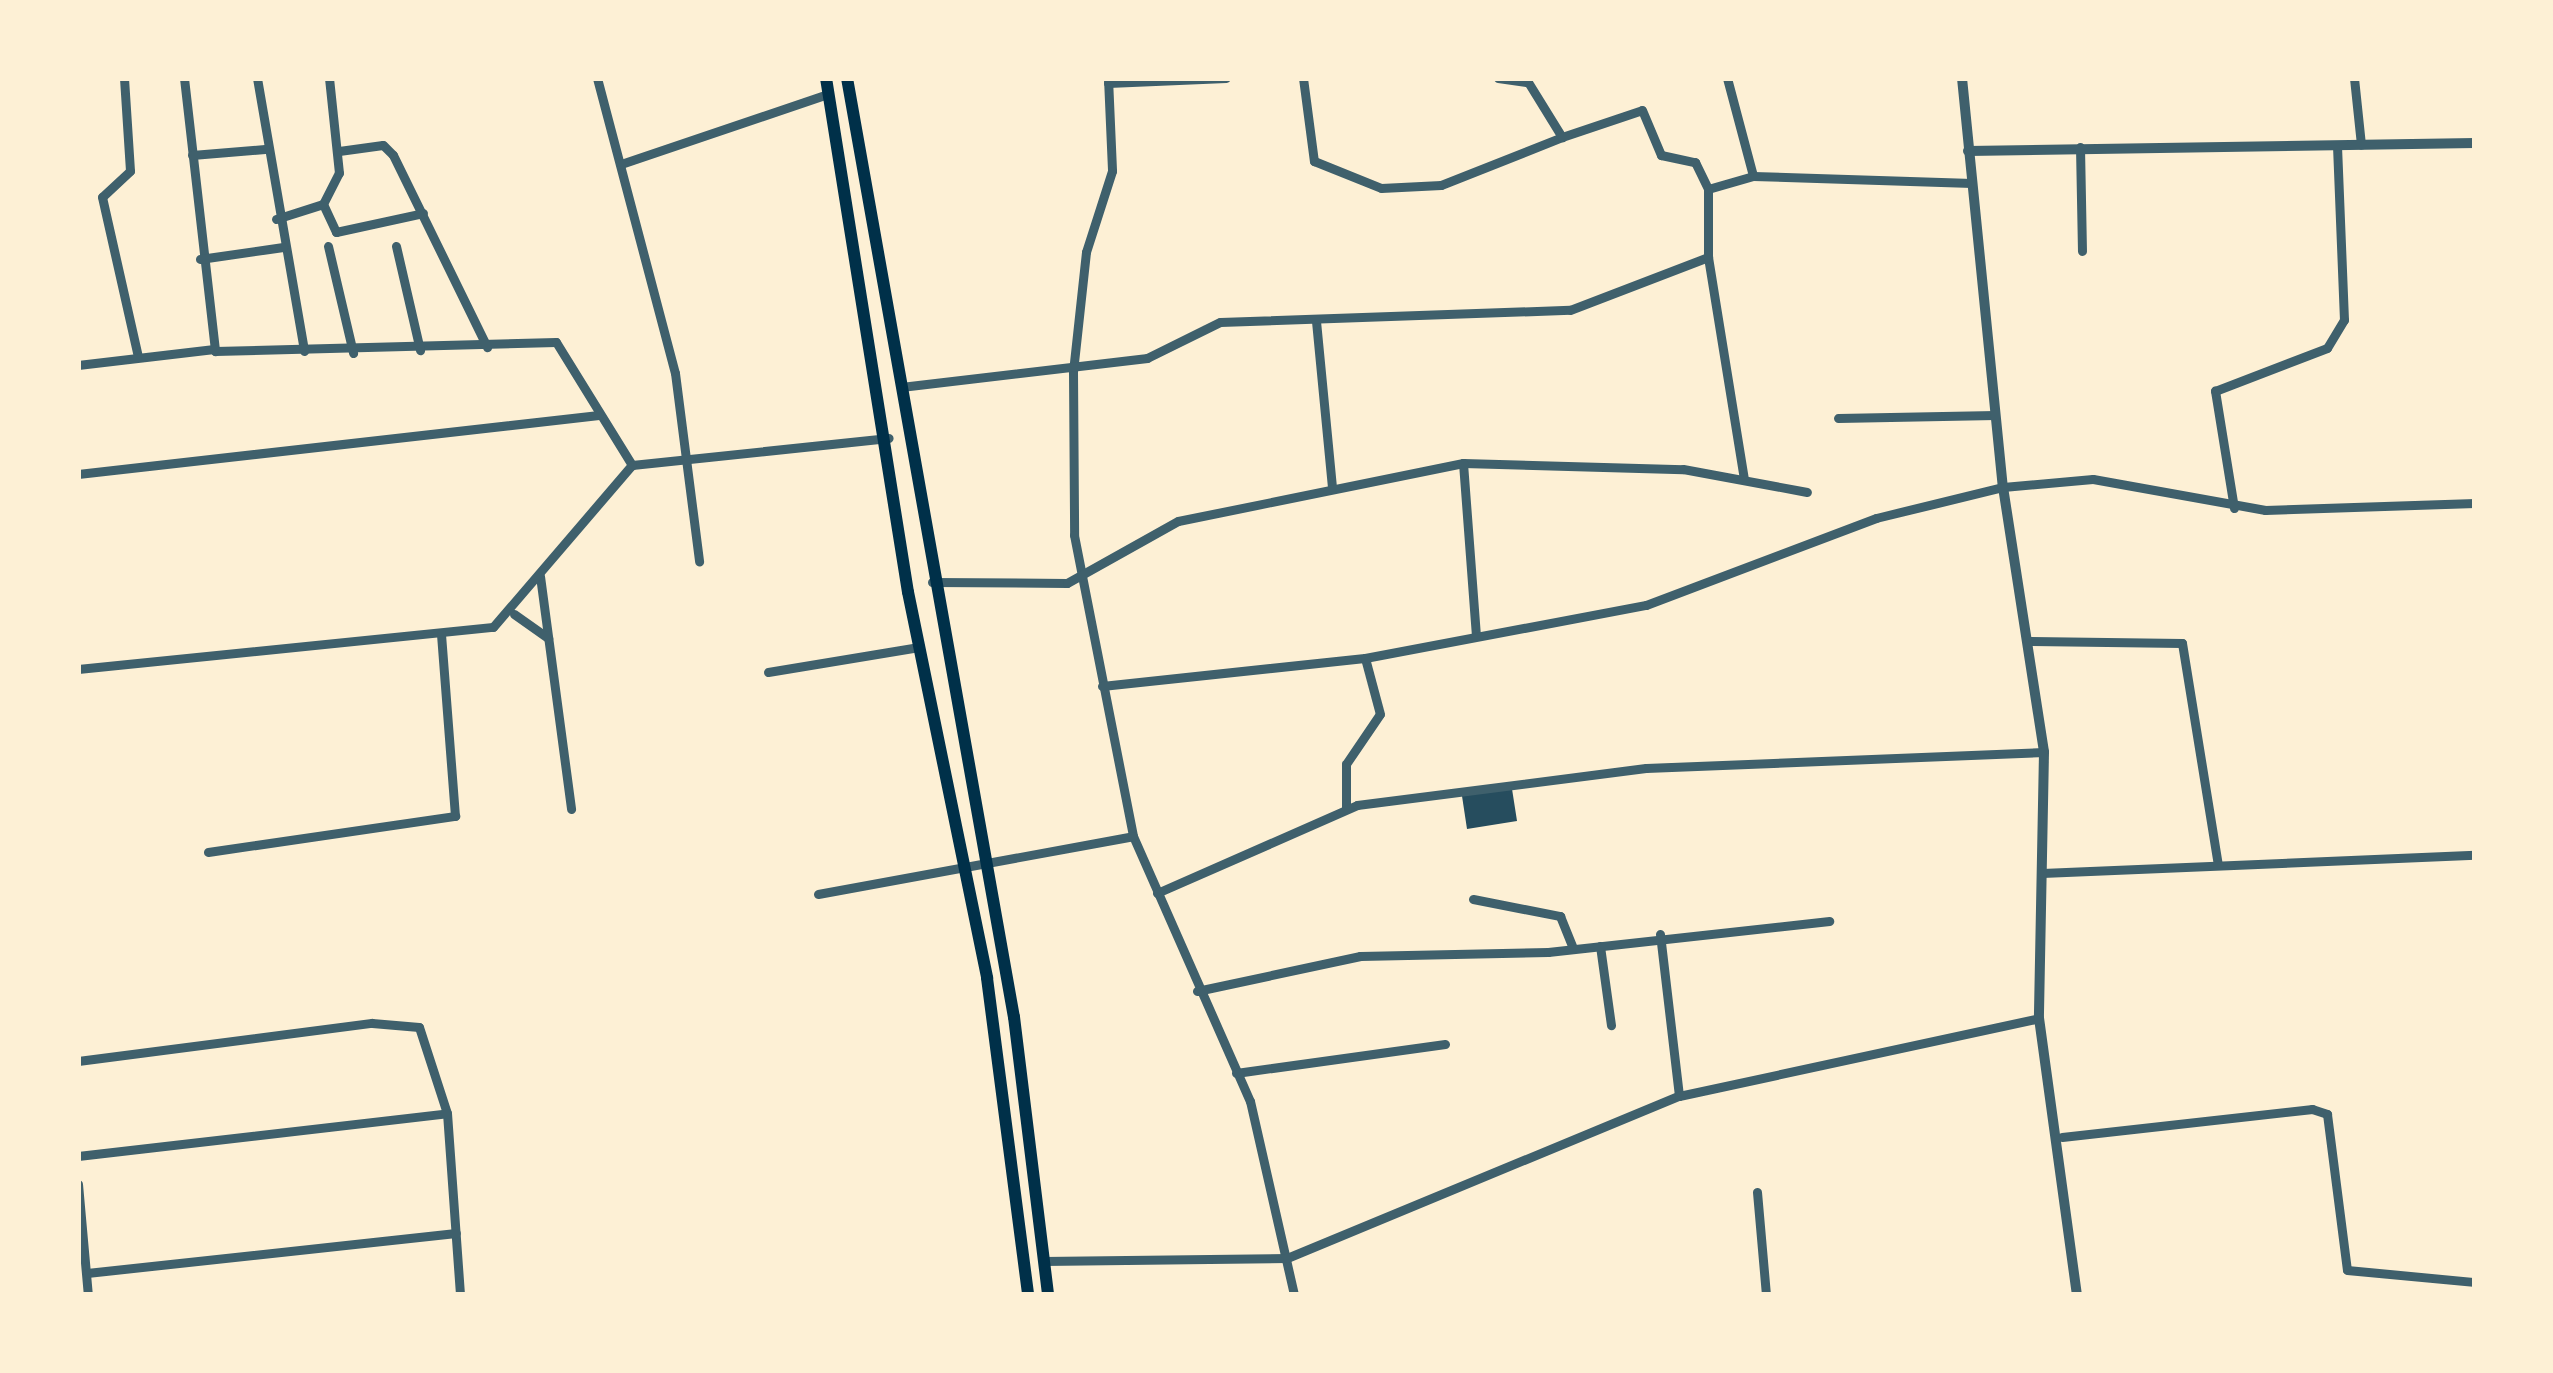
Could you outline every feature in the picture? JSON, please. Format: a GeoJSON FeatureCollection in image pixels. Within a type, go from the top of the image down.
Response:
{"type":"FeatureCollection","features":[{"type":"Feature","properties":{"kind":"main road"},"geometry":{"type":"LineString","coordinates":[[826,78],[889,438],[919,646],[962,866],[1028,1295]]}},
{"type":"Feature","properties":{"kind":"main road"},"geometry":{"type":"LineString","coordinates":[[847,78],[979,862],[1014,1017],[1048,1295]]}},
{"type":"Feature","properties":{"kind":"street"},"geometry":{"type":"LineString","coordinates":[[124,78],[130,171],[102,197],[138,357]]}},
{"type":"Feature","properties":{"kind":"street"},"geometry":{"type":"LineString","coordinates":[[184,78],[200,259],[214,349]]}},
{"type":"Feature","properties":{"kind":"street"},"geometry":{"type":"LineString","coordinates":[[257,78],[276,219],[304,351]]}},
{"type":"Feature","properties":{"kind":"street"},"geometry":{"type":"LineString","coordinates":[[329,78],[339,151],[323,204],[336,232],[423,213]]}},
{"type":"Feature","properties":{"kind":"street"},"geometry":{"type":"LineString","coordinates":[[597,78],[693,460],[699,561]]}},
{"type":"Feature","properties":{"kind":"street"},"geometry":{"type":"LineString","coordinates":[[1226,78],[1108,81],[1112,171],[1086,252],[1073,372],[1081,574],[1133,836],[1236,1073],[1294,1295]]}},
{"type":"Feature","properties":{"kind":"street"},"geometry":{"type":"LineString","coordinates":[[1303,78],[1314,161],[1381,188],[1441,185],[1562,136],[1642,110],[1661,155],[1695,162],[1708,189],[1708,256],[1744,479]]}},
{"type":"Feature","properties":{"kind":"street"},"geometry":{"type":"LineString","coordinates":[[1498,78],[1528,82],[1562,136]]}},
{"type":"Feature","properties":{"kind":"street"},"geometry":{"type":"LineString","coordinates":[[1727,78],[1754,176]]}},
{"type":"Feature","properties":{"kind":"street"},"geometry":{"type":"LineString","coordinates":[[1962,78],[2003,487],[2044,752],[2039,1018],[2062,1137],[2077,1295]]}},
{"type":"Feature","properties":{"kind":"street"},"geometry":{"type":"LineString","coordinates":[[2354,78],[2361,145]]}},
{"type":"Feature","properties":{"kind":"street"},"geometry":{"type":"LineString","coordinates":[[620,164],[828,94]]}},
{"type":"Feature","properties":{"kind":"street"},"geometry":{"type":"LineString","coordinates":[[1968,152],[2475,143]]}},
{"type":"Feature","properties":{"kind":"street"},"geometry":{"type":"LineString","coordinates":[[339,151],[383,145],[423,213],[487,347]]}},
{"type":"Feature","properties":{"kind":"street"},"geometry":{"type":"LineString","coordinates":[[2234,508],[2215,391],[2327,349],[2344,320],[2337,145]]}},
{"type":"Feature","properties":{"kind":"street"},"geometry":{"type":"LineString","coordinates":[[2080,147],[2082,250]]}},
{"type":"Feature","properties":{"kind":"street"},"geometry":{"type":"LineString","coordinates":[[192,155],[265,148]]}},
{"type":"Feature","properties":{"kind":"street"},"geometry":{"type":"LineString","coordinates":[[1708,189],[1754,176],[1972,183]]}},
{"type":"Feature","properties":{"kind":"street"},"geometry":{"type":"LineString","coordinates":[[276,219],[323,204]]}},
{"type":"Feature","properties":{"kind":"street"},"geometry":{"type":"LineString","coordinates":[[328,246],[353,353]]}},
{"type":"Feature","properties":{"kind":"street"},"geometry":{"type":"LineString","coordinates":[[396,246],[420,350]]}},
{"type":"Feature","properties":{"kind":"street"},"geometry":{"type":"LineString","coordinates":[[200,259],[283,247]]}},
{"type":"Feature","properties":{"kind":"street"},"geometry":{"type":"LineString","coordinates":[[901,387],[1073,372],[1155,356],[1215,323],[1570,310],[1708,256]]}},
{"type":"Feature","properties":{"kind":"street"},"geometry":{"type":"LineString","coordinates":[[1316,321],[1332,488]]}},
{"type":"Feature","properties":{"kind":"street"},"geometry":{"type":"LineString","coordinates":[[78,365],[214,349],[353,353],[556,342],[632,465]]}},
{"type":"Feature","properties":{"kind":"street"},"geometry":{"type":"LineString","coordinates":[[78,474],[599,415]]}},
{"type":"Feature","properties":{"kind":"street"},"geometry":{"type":"LineString","coordinates":[[1838,418],[1995,415]]}},
{"type":"Feature","properties":{"kind":"street"},"geometry":{"type":"LineString","coordinates":[[78,669],[441,634],[514,614],[632,465],[889,438]]}},
{"type":"Feature","properties":{"kind":"street"},"geometry":{"type":"LineString","coordinates":[[1463,463],[1476,635]]}},
{"type":"Feature","properties":{"kind":"street"},"geometry":{"type":"LineString","coordinates":[[932,582],[1067,584],[1178,521],[1463,463],[1744,479],[1807,492]]}},
{"type":"Feature","properties":{"kind":"street"},"geometry":{"type":"LineString","coordinates":[[1102,686],[1365,658],[1646,604],[1876,518],[2003,487],[2093,479],[2234,508],[2475,503]]}},
{"type":"Feature","properties":{"kind":"street"},"geometry":{"type":"LineString","coordinates":[[540,576],[571,809]]}},
{"type":"Feature","properties":{"kind":"street"},"geometry":{"type":"LineString","coordinates":[[514,614],[548,638]]}},
{"type":"Feature","properties":{"kind":"street"},"geometry":{"type":"LineString","coordinates":[[208,852],[455,816],[441,634]]}},
{"type":"Feature","properties":{"kind":"street"},"geometry":{"type":"LineString","coordinates":[[2026,640],[2182,643],[2218,865]]}},
{"type":"Feature","properties":{"kind":"street"},"geometry":{"type":"LineString","coordinates":[[768,672],[919,646]]}},
{"type":"Feature","properties":{"kind":"street"},"geometry":{"type":"LineString","coordinates":[[1346,808],[1346,764],[1380,714],[1365,658]]}},
{"type":"Feature","properties":{"kind":"street"},"geometry":{"type":"LineString","coordinates":[[1157,893],[1346,808],[1646,768],[2044,752]]}},
{"type":"Feature","properties":{"kind":"street"},"geometry":{"type":"LineString","coordinates":[[818,894],[1133,836]]}},
{"type":"Feature","properties":{"kind":"street"},"geometry":{"type":"LineString","coordinates":[[2042,873],[2475,855]]}},
{"type":"Feature","properties":{"kind":"street"},"geometry":{"type":"LineString","coordinates":[[1473,899],[1560,916],[1573,949]]}},
{"type":"Feature","properties":{"kind":"street"},"geometry":{"type":"LineString","coordinates":[[1197,991],[1360,956],[1573,949],[1660,934],[1829,921]]}},
{"type":"Feature","properties":{"kind":"street"},"geometry":{"type":"LineString","coordinates":[[1660,934],[1679,1096]]}},
{"type":"Feature","properties":{"kind":"street"},"geometry":{"type":"LineString","coordinates":[[1600,946],[1611,1025]]}},
{"type":"Feature","properties":{"kind":"street"},"geometry":{"type":"LineString","coordinates":[[1043,1261],[1287,1258],[1679,1096],[2039,1018]]}},
{"type":"Feature","properties":{"kind":"street"},"geometry":{"type":"LineString","coordinates":[[78,1060],[404,1022],[430,1040],[446,1113],[460,1295]]}},
{"type":"Feature","properties":{"kind":"street"},"geometry":{"type":"LineString","coordinates":[[1236,1073],[1445,1043]]}},
{"type":"Feature","properties":{"kind":"street"},"geometry":{"type":"LineString","coordinates":[[2062,1137],[2312,1109],[2327,1114],[2347,1270],[2475,1282]]}},
{"type":"Feature","properties":{"kind":"street"},"geometry":{"type":"LineString","coordinates":[[78,1156],[446,1113]]}},
{"type":"Feature","properties":{"kind":"street"},"geometry":{"type":"LineString","coordinates":[[78,1184],[88,1295]]}},
{"type":"Feature","properties":{"kind":"street"},"geometry":{"type":"LineString","coordinates":[[1757,1192],[1766,1295]]}},
{"type":"Feature","properties":{"kind":"street"},"geometry":{"type":"LineString","coordinates":[[87,1273],[456,1233]]}},
{"type":"Feature","properties":{"kind":"building"},"geometry":{"type":"Polygon","coordinates":[[[1512,789],[1517,821],[1467,829],[1462,796],[1512,789]]]}}]}
